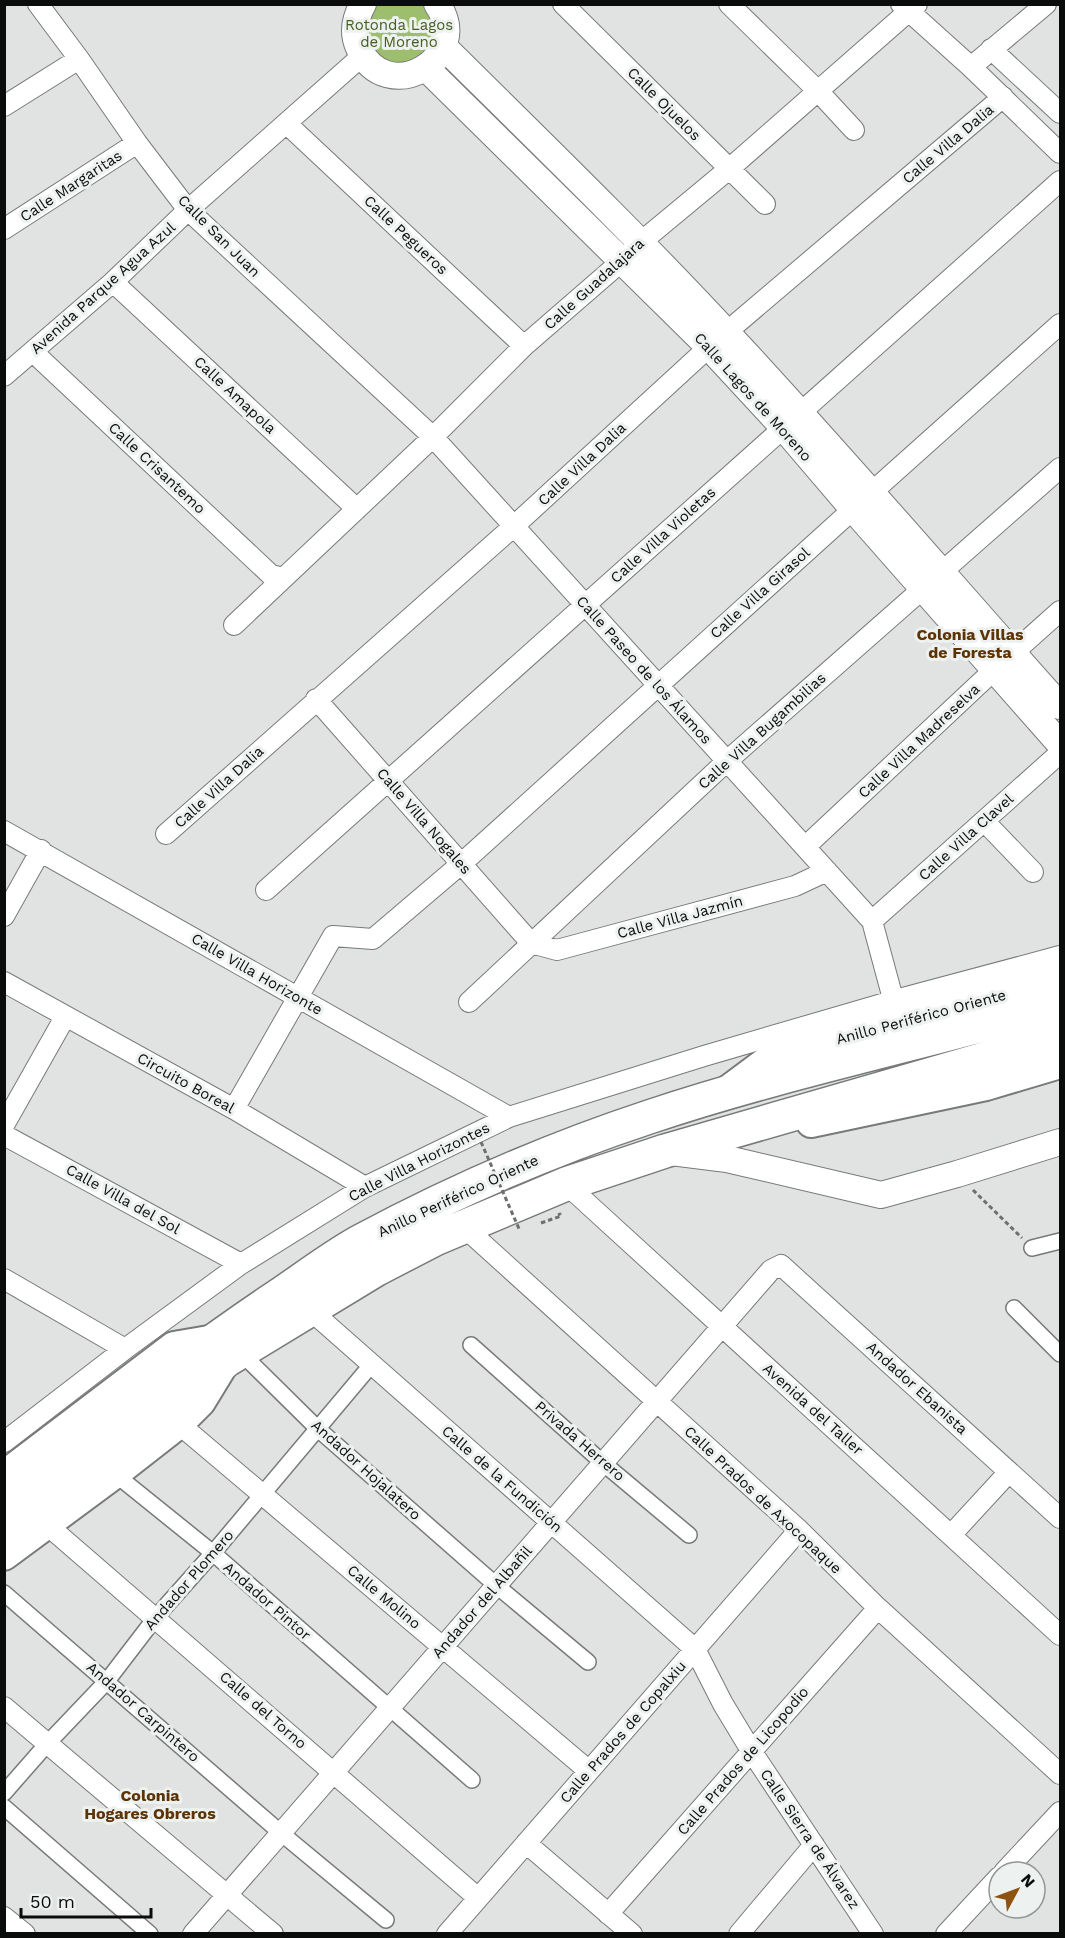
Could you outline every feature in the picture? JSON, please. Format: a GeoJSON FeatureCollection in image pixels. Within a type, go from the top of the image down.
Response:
{"type":"FeatureCollection","features":[{"type":"Feature","properties":{"kind":"highway","name":"Anillo Periférico Oriente"},"geometry":{"type":"LineString","coordinates":[[227,1350],[357,1243],[455,1194],[555,1152],[647,1117],[722,1094],[967,1031],[1060,1004]]}},
{"type":"Feature","properties":{"kind":"highway","name":"Anillo Periférico Oriente"},"geometry":{"type":"LineString","coordinates":[[4,1497],[227,1350],[309,1309],[377,1269],[435,1239],[566,1184],[665,1151],[1060,1036]]}},
{"type":"Feature","properties":{"kind":"highway","name":"Anillo Periférico Oriente"},"geometry":{"type":"LineString","coordinates":[[4,1529],[194,1370]]}},
{"type":"Feature","properties":{"kind":"main road","name":"Anillo Periférico Oriente"},"geometry":{"type":"LineString","coordinates":[[722,1094],[768,1060],[896,1011],[1060,980]]}},
{"type":"Feature","properties":{"kind":"main road","name":"Anillo Periférico Oriente"},"geometry":{"type":"LineString","coordinates":[[723,1135],[763,1134],[986,1086],[1060,1064]]}},
{"type":"Feature","properties":{"kind":"main road","name":"Anillo Periférico Oriente"},"geometry":{"type":"LineString","coordinates":[[4,1475],[174,1346],[227,1350],[201,1402],[179,1424],[4,1556]]}},
{"type":"Feature","properties":{"kind":"street","name":"Calle San Juan"},"geometry":{"type":"LineString","coordinates":[[38,4],[188,210],[433,437]]}},
{"type":"Feature","properties":{"kind":"street"},"geometry":{"type":"LineString","coordinates":[[363,4],[358,12],[355,27],[356,42],[362,56],[372,66],[385,73],[399,76],[413,74],[426,68],[443,46],[444,21],[436,4]]}},
{"type":"Feature","properties":{"kind":"street","name":"Calle Ojuelos"},"geometry":{"type":"LineString","coordinates":[[563,4],[765,204]]}},
{"type":"Feature","properties":{"kind":"street"},"geometry":{"type":"LineString","coordinates":[[729,4],[818,90],[854,129]]}},
{"type":"Feature","properties":{"kind":"street"},"geometry":{"type":"LineString","coordinates":[[971,68],[1046,4]]}},
{"type":"Feature","properties":{"kind":"street"},"geometry":{"type":"LineString","coordinates":[[909,7],[1060,153]]}},
{"type":"Feature","properties":{"kind":"street","name":"Calle Guadalajara"},"geometry":{"type":"LineString","coordinates":[[234,625],[433,437],[524,346],[641,242],[729,169],[909,7]]}},
{"type":"Feature","properties":{"kind":"street","name":"Calle Lagos de Moreno"},"geometry":{"type":"LineString","coordinates":[[443,46],[641,242],[718,340],[1004,662],[1060,744]]}},
{"type":"Feature","properties":{"kind":"street"},"geometry":{"type":"LineString","coordinates":[[991,49],[1060,113]]}},
{"type":"Feature","properties":{"kind":"street","name":"Avenida Parque Agua Azul"},"geometry":{"type":"LineString","coordinates":[[4,376],[113,282],[188,210],[362,56]]}},
{"type":"Feature","properties":{"kind":"street"},"geometry":{"type":"LineString","coordinates":[[4,106],[79,59]]}},
{"type":"Feature","properties":{"kind":"street","name":"Calle Lagos de Moreno"},"geometry":{"type":"LineString","coordinates":[[426,68],[622,261],[718,340]]}},
{"type":"Feature","properties":{"kind":"street","name":"Calle Villa Dalia"},"geometry":{"type":"LineString","coordinates":[[166,834],[514,526],[718,340],[1003,98]]}},
{"type":"Feature","properties":{"kind":"street","name":"Calle Pegueros"},"geometry":{"type":"LineString","coordinates":[[287,124],[524,346]]}},
{"type":"Feature","properties":{"kind":"street","name":"Calle Margaritas"},"geometry":{"type":"LineString","coordinates":[[4,229],[137,143]]}},
{"type":"Feature","properties":{"kind":"street","name":"Calle Villa Violetas"},"geometry":{"type":"LineString","coordinates":[[266,890],[1060,181]]}},
{"type":"Feature","properties":{"kind":"street","name":"Calle Amapola"},"geometry":{"type":"LineString","coordinates":[[113,282],[357,509]]}},
{"type":"Feature","properties":{"kind":"street","name":"Calle Villa Girasol"},"geometry":{"type":"LineString","coordinates":[[299,998],[333,936],[373,939],[461,864],[1060,324]]}},
{"type":"Feature","properties":{"kind":"street","name":"Calle Crisantemo"},"geometry":{"type":"LineString","coordinates":[[33,352],[271,575],[283,578]]}},
{"type":"Feature","properties":{"kind":"street","name":"Calle Paseo de los Álamos"},"geometry":{"type":"LineString","coordinates":[[433,437],[872,921],[896,1011]]}},
{"type":"Feature","properties":{"kind":"street","name":"Calle Villa Bugambilias"},"geometry":{"type":"LineString","coordinates":[[470,1002],[727,761],[1060,468]]}},
{"type":"Feature","properties":{"kind":"street","name":"Calle Villa Madreselva"},"geometry":{"type":"LineString","coordinates":[[805,847],[1060,611]]}},
{"type":"Feature","properties":{"kind":"street","name":"Calle Lagos de Moreno"},"geometry":{"type":"LineString","coordinates":[[1004,662],[1060,706]]}},
{"type":"Feature","properties":{"kind":"street","name":"Calle Villa Nogales"},"geometry":{"type":"LineString","coordinates":[[316,699],[531,943]]}},
{"type":"Feature","properties":{"kind":"street","name":"Calle Villa Clavel"},"geometry":{"type":"LineString","coordinates":[[872,921],[1060,753]]}},
{"type":"Feature","properties":{"kind":"street"},"geometry":{"type":"LineString","coordinates":[[984,821],[1033,872]]}},
{"type":"Feature","properties":{"kind":"street","name":"Calle Villa Horizonte"},"geometry":{"type":"LineString","coordinates":[[4,831],[509,1117]]}},
{"type":"Feature","properties":{"kind":"street"},"geometry":{"type":"LineString","coordinates":[[4,916],[41,850]]}},
{"type":"Feature","properties":{"kind":"street","name":"Calle Villa Jazmín"},"geometry":{"type":"LineString","coordinates":[[531,943],[557,950],[795,886],[827,871]]}},
{"type":"Feature","properties":{"kind":"street","name":"Calle Villa Horizontes"},"geometry":{"type":"LineString","coordinates":[[9,1432],[241,1264],[365,1186],[509,1117],[693,1060],[896,1011],[1060,956]]}},
{"type":"Feature","properties":{"kind":"street","name":"Circuito Boreal"},"geometry":{"type":"LineString","coordinates":[[4,982],[234,1109],[365,1186]]}},
{"type":"Feature","properties":{"kind":"street"},"geometry":{"type":"LineString","coordinates":[[234,1109],[299,998]]}},
{"type":"Feature","properties":{"kind":"street"},"geometry":{"type":"LineString","coordinates":[[4,1125],[65,1017]]}},
{"type":"Feature","properties":{"kind":"street","name":"Calle Villa del Sol"},"geometry":{"type":"LineString","coordinates":[[4,1134],[241,1264]]}},
{"type":"Feature","properties":{"kind":"street","name":"Anillo Periférico Oriente"},"geometry":{"type":"LineString","coordinates":[[665,1151],[727,1159],[881,1195],[1060,1142]]}},
{"type":"Feature","properties":{"kind":"street","name":"Avenida del Taller"},"geometry":{"type":"LineString","coordinates":[[566,1184],[1060,1635]]}},
{"type":"Feature","properties":{"kind":"street","name":"Calle Prados de Axocopaque"},"geometry":{"type":"LineString","coordinates":[[464,1227],[799,1530],[878,1608],[1060,1774]]}},
{"type":"Feature","properties":{"kind":"street"},"geometry":{"type":"LineString","coordinates":[[1032,1248],[1060,1241]]}},
{"type":"Feature","properties":{"kind":"street","name":"Andador Ebanista"},"geometry":{"type":"LineString","coordinates":[[771,1270],[781,1265],[1060,1518]]}},
{"type":"Feature","properties":{"kind":"street","name":"Andador del Albañil"},"geometry":{"type":"LineString","coordinates":[[194,1934],[771,1270]]}},
{"type":"Feature","properties":{"kind":"street"},"geometry":{"type":"LineString","coordinates":[[4,1279],[126,1349]]}},
{"type":"Feature","properties":{"kind":"street"},"geometry":{"type":"LineString","coordinates":[[1014,1308],[1060,1354]]}},
{"type":"Feature","properties":{"kind":"street","name":"Calle de la Fundición"},"geometry":{"type":"LineString","coordinates":[[309,1309],[694,1649]]}},
{"type":"Feature","properties":{"kind":"street","name":"Privada Herrero"},"geometry":{"type":"LineString","coordinates":[[471,1345],[603,1463],[689,1535]]}},
{"type":"Feature","properties":{"kind":"street","name":"Andador Hojalatero"},"geometry":{"type":"LineString","coordinates":[[227,1350],[496,1586],[588,1662]]}},
{"type":"Feature","properties":{"kind":"street","name":"Andador Plomero"},"geometry":{"type":"LineString","coordinates":[[4,1793],[107,1681],[156,1617],[372,1364]]}},
{"type":"Feature","properties":{"kind":"street","name":"Calle Molino"},"geometry":{"type":"LineString","coordinates":[[179,1424],[589,1770]]}},
{"type":"Feature","properties":{"kind":"street"},"geometry":{"type":"LineString","coordinates":[[951,1535],[1009,1472]]}},
{"type":"Feature","properties":{"kind":"street","name":"Andador Pintor"},"geometry":{"type":"LineString","coordinates":[[115,1474],[213,1553],[472,1780]]}},
{"type":"Feature","properties":{"kind":"street","name":"Calle del Torno"},"geometry":{"type":"LineString","coordinates":[[46,1524],[478,1898]]}},
{"type":"Feature","properties":{"kind":"street","name":"Calle Prados de Copalxiu"},"geometry":{"type":"LineString","coordinates":[[447,1934],[799,1530]]}},
{"type":"Feature","properties":{"kind":"street","name":"Andador Carpintero"},"geometry":{"type":"LineString","coordinates":[[4,1593],[281,1833],[386,1920]]}},
{"type":"Feature","properties":{"kind":"street","name":"Calle Prados de Licopodio"},"geometry":{"type":"LineString","coordinates":[[608,1914],[878,1608]]}},
{"type":"Feature","properties":{"kind":"street","name":"Calle Sierra de Álvarez"},"geometry":{"type":"LineString","coordinates":[[694,1649],[752,1752],[873,1934]]}},
{"type":"Feature","properties":{"kind":"street"},"geometry":{"type":"LineString","coordinates":[[4,1707],[273,1934]]}},
{"type":"Feature","properties":{"kind":"street"},"geometry":{"type":"LineString","coordinates":[[4,1807],[150,1934]]}},
{"type":"Feature","properties":{"kind":"street"},"geometry":{"type":"LineString","coordinates":[[1015,1860],[1060,1812]]}},
{"type":"Feature","properties":{"kind":"street"},"geometry":{"type":"LineString","coordinates":[[526,1844],[632,1934]]}},
{"type":"Feature","properties":{"kind":"street"},"geometry":{"type":"LineString","coordinates":[[739,1934],[814,1845]]}},
{"type":"Feature","properties":{"kind":"street"},"geometry":{"type":"LineString","coordinates":[[946,1934],[987,1890]]}},
{"type":"Feature","properties":{"kind":"street"},"geometry":{"type":"LineString","coordinates":[[4,1917],[25,1934]]}},
{"type":"Feature","properties":{"kind":"path"},"geometry":{"type":"LineString","coordinates":[[481,1142],[520,1231]]}},
{"type":"Feature","properties":{"kind":"path"},"geometry":{"type":"LineString","coordinates":[[957,1174],[1032,1248]]}},
{"type":"Feature","properties":{"kind":"green space","name":"Rotonda Lagos de Moreno"},"geometry":{"type":"Polygon","coordinates":[[[378,5],[423,6],[432,29],[426,50],[419,58],[409,63],[398,63],[375,52],[369,39],[368,25],[369,18],[378,5]]]}},
{"type":"Feature","properties":{"kind":"district","name":"Colonia Villas de Foresta"},"geometry":{"type":"Point","coordinates":[970,643]}},
{"type":"Feature","properties":{"kind":"district","name":"Colonia Hogares Obreros"},"geometry":{"type":"Point","coordinates":[150,1804]}}]}
